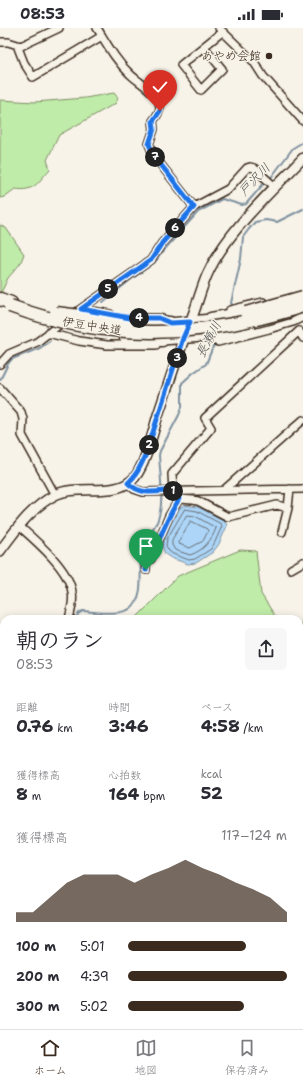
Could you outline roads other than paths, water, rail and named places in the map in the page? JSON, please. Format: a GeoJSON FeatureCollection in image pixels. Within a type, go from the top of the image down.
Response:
{"type":"FeatureCollection","features":[{"type":"Feature","properties":{"kind":"highway"},"geometry":{"type":"LineString","coordinates":[[211,320],[246,313],[303,297]]}},
{"type":"Feature","properties":{"kind":"highway","name":"伊豆中央道"},"geometry":{"type":"LineString","coordinates":[[8,304],[96,325],[158,329],[181,328],[232,321],[303,303]]}},
{"type":"Feature","properties":{"kind":"highway"},"geometry":{"type":"LineString","coordinates":[[8,304],[29,316],[50,324],[80,331],[126,338],[162,340]]}},
{"type":"Feature","properties":{"kind":"highway","name":"伊豆中央道"},"geometry":{"type":"LineString","coordinates":[[8,304],[48,318],[84,326],[123,332],[144,333],[182,332],[219,327],[278,314],[303,306]]}},
{"type":"Feature","properties":{"kind":"highway"},"geometry":{"type":"LineString","coordinates":[[33,310],[147,324],[170,323]]}},
{"type":"Feature","properties":{"kind":"highway"},"geometry":{"type":"LineString","coordinates":[[216,336],[287,317],[303,310]]}},
{"type":"Feature","properties":{"kind":"main road"},"geometry":{"type":"LineString","coordinates":[[0,551],[33,509],[55,495],[71,491],[112,488],[128,483],[135,477],[146,454],[183,338],[207,274],[219,253],[239,226],[303,158]]}},
{"type":"Feature","properties":{"kind":"main road"},"geometry":{"type":"LineString","coordinates":[[170,323],[211,320]]}},
{"type":"Feature","properties":{"kind":"main road"},"geometry":{"type":"LineString","coordinates":[[162,340],[216,336]]}},
{"type":"Feature","properties":{"kind":"street"},"geometry":{"type":"LineString","coordinates":[[0,42],[8,42],[21,46],[59,28]]}},
{"type":"Feature","properties":{"kind":"street"},"geometry":{"type":"LineString","coordinates":[[97,28],[111,50],[130,74],[147,87],[159,102],[160,111],[153,121],[154,129],[150,146],[154,156],[194,207]]}},
{"type":"Feature","properties":{"kind":"street"},"geometry":{"type":"LineString","coordinates":[[204,47],[222,69],[201,90],[182,65],[204,47],[220,30],[254,62],[267,81],[303,121]]}},
{"type":"Feature","properties":{"kind":"street"},"geometry":{"type":"LineString","coordinates":[[17,45],[24,63],[33,77],[102,36]]}},
{"type":"Feature","properties":{"kind":"street"},"geometry":{"type":"LineString","coordinates":[[0,364],[9,354],[31,346],[151,260],[162,243],[194,207],[228,188],[243,171],[250,167],[254,168],[275,187]]}},
{"type":"Feature","properties":{"kind":"street"},"geometry":{"type":"LineString","coordinates":[[211,320],[223,312],[303,292]]}},
{"type":"Feature","properties":{"kind":"street"},"geometry":{"type":"LineString","coordinates":[[277,299],[303,338]]}},
{"type":"Feature","properties":{"kind":"street"},"geometry":{"type":"LineString","coordinates":[[81,309],[130,318],[159,318],[170,323]]}},
{"type":"Feature","properties":{"kind":"street"},"geometry":{"type":"LineString","coordinates":[[202,337],[218,342],[293,322],[303,317]]}},
{"type":"Feature","properties":{"kind":"street"},"geometry":{"type":"LineString","coordinates":[[288,508],[277,505],[228,517],[198,501],[179,499],[172,491],[172,474],[211,428],[204,418],[299,331]]}},
{"type":"Feature","properties":{"kind":"street"},"geometry":{"type":"LineString","coordinates":[[48,333],[79,341],[106,345],[154,345],[162,340]]}},
{"type":"Feature","properties":{"kind":"street"},"geometry":{"type":"LineString","coordinates":[[0,390],[21,412],[23,419],[22,435],[55,495]]}},
{"type":"Feature","properties":{"kind":"street"},"geometry":{"type":"LineString","coordinates":[[225,489],[303,420]]}},
{"type":"Feature","properties":{"kind":"street"},"geometry":{"type":"LineString","coordinates":[[128,483],[137,491],[156,492],[225,489],[303,489]]}},
{"type":"Feature","properties":{"kind":"street"},"geometry":{"type":"LineString","coordinates":[[282,532],[288,508],[290,489]]}},
{"type":"Feature","properties":{"kind":"street"},"geometry":{"type":"LineString","coordinates":[[146,570],[146,562],[152,556],[179,499]]}},
{"type":"Feature","properties":{"kind":"street"},"geometry":{"type":"LineString","coordinates":[[19,526],[44,549],[67,576],[72,587],[73,597],[70,615]]}},
{"type":"Feature","properties":{"kind":"street"},"geometry":{"type":"LineString","coordinates":[[291,569],[303,562]]}},
{"type":"Feature","properties":{"kind":"water"},"geometry":{"type":"Polygon","coordinates":[[[184,505],[198,507],[225,521],[227,526],[219,544],[213,552],[196,563],[188,564],[171,558],[165,554],[162,546],[163,537],[180,508],[184,505]]]}},
{"type":"Feature","properties":{"kind":"waterway","name":"戸沢川"},"geometry":{"type":"LineString","coordinates":[[270,179],[293,148],[303,142]]}},
{"type":"Feature","properties":{"kind":"waterway","name":"戸沢川"},"geometry":{"type":"LineString","coordinates":[[103,302],[155,262],[198,212],[222,199],[242,205],[246,204],[266,181]]}},
{"type":"Feature","properties":{"kind":"waterway","name":"長瀬川"},"geometry":{"type":"LineString","coordinates":[[234,307],[231,303],[241,259],[243,237],[255,222],[266,220],[277,222],[303,209]]}},
{"type":"Feature","properties":{"kind":"waterway","name":"戸沢川"},"geometry":{"type":"LineString","coordinates":[[0,380],[12,359],[40,348],[50,341]]}},
{"type":"Feature","properties":{"kind":"waterway","name":"長瀬川"},"geometry":{"type":"LineString","coordinates":[[78,615],[83,611],[108,613],[121,612],[131,608],[136,602],[140,587],[142,546],[157,522],[161,506],[160,451],[182,407],[182,383],[206,364],[215,342]]}},
{"type":"Feature","properties":{"kind":"place","name":"あやめ会館"},"geometry":{"type":"Point","coordinates":[269,56]}}]}
